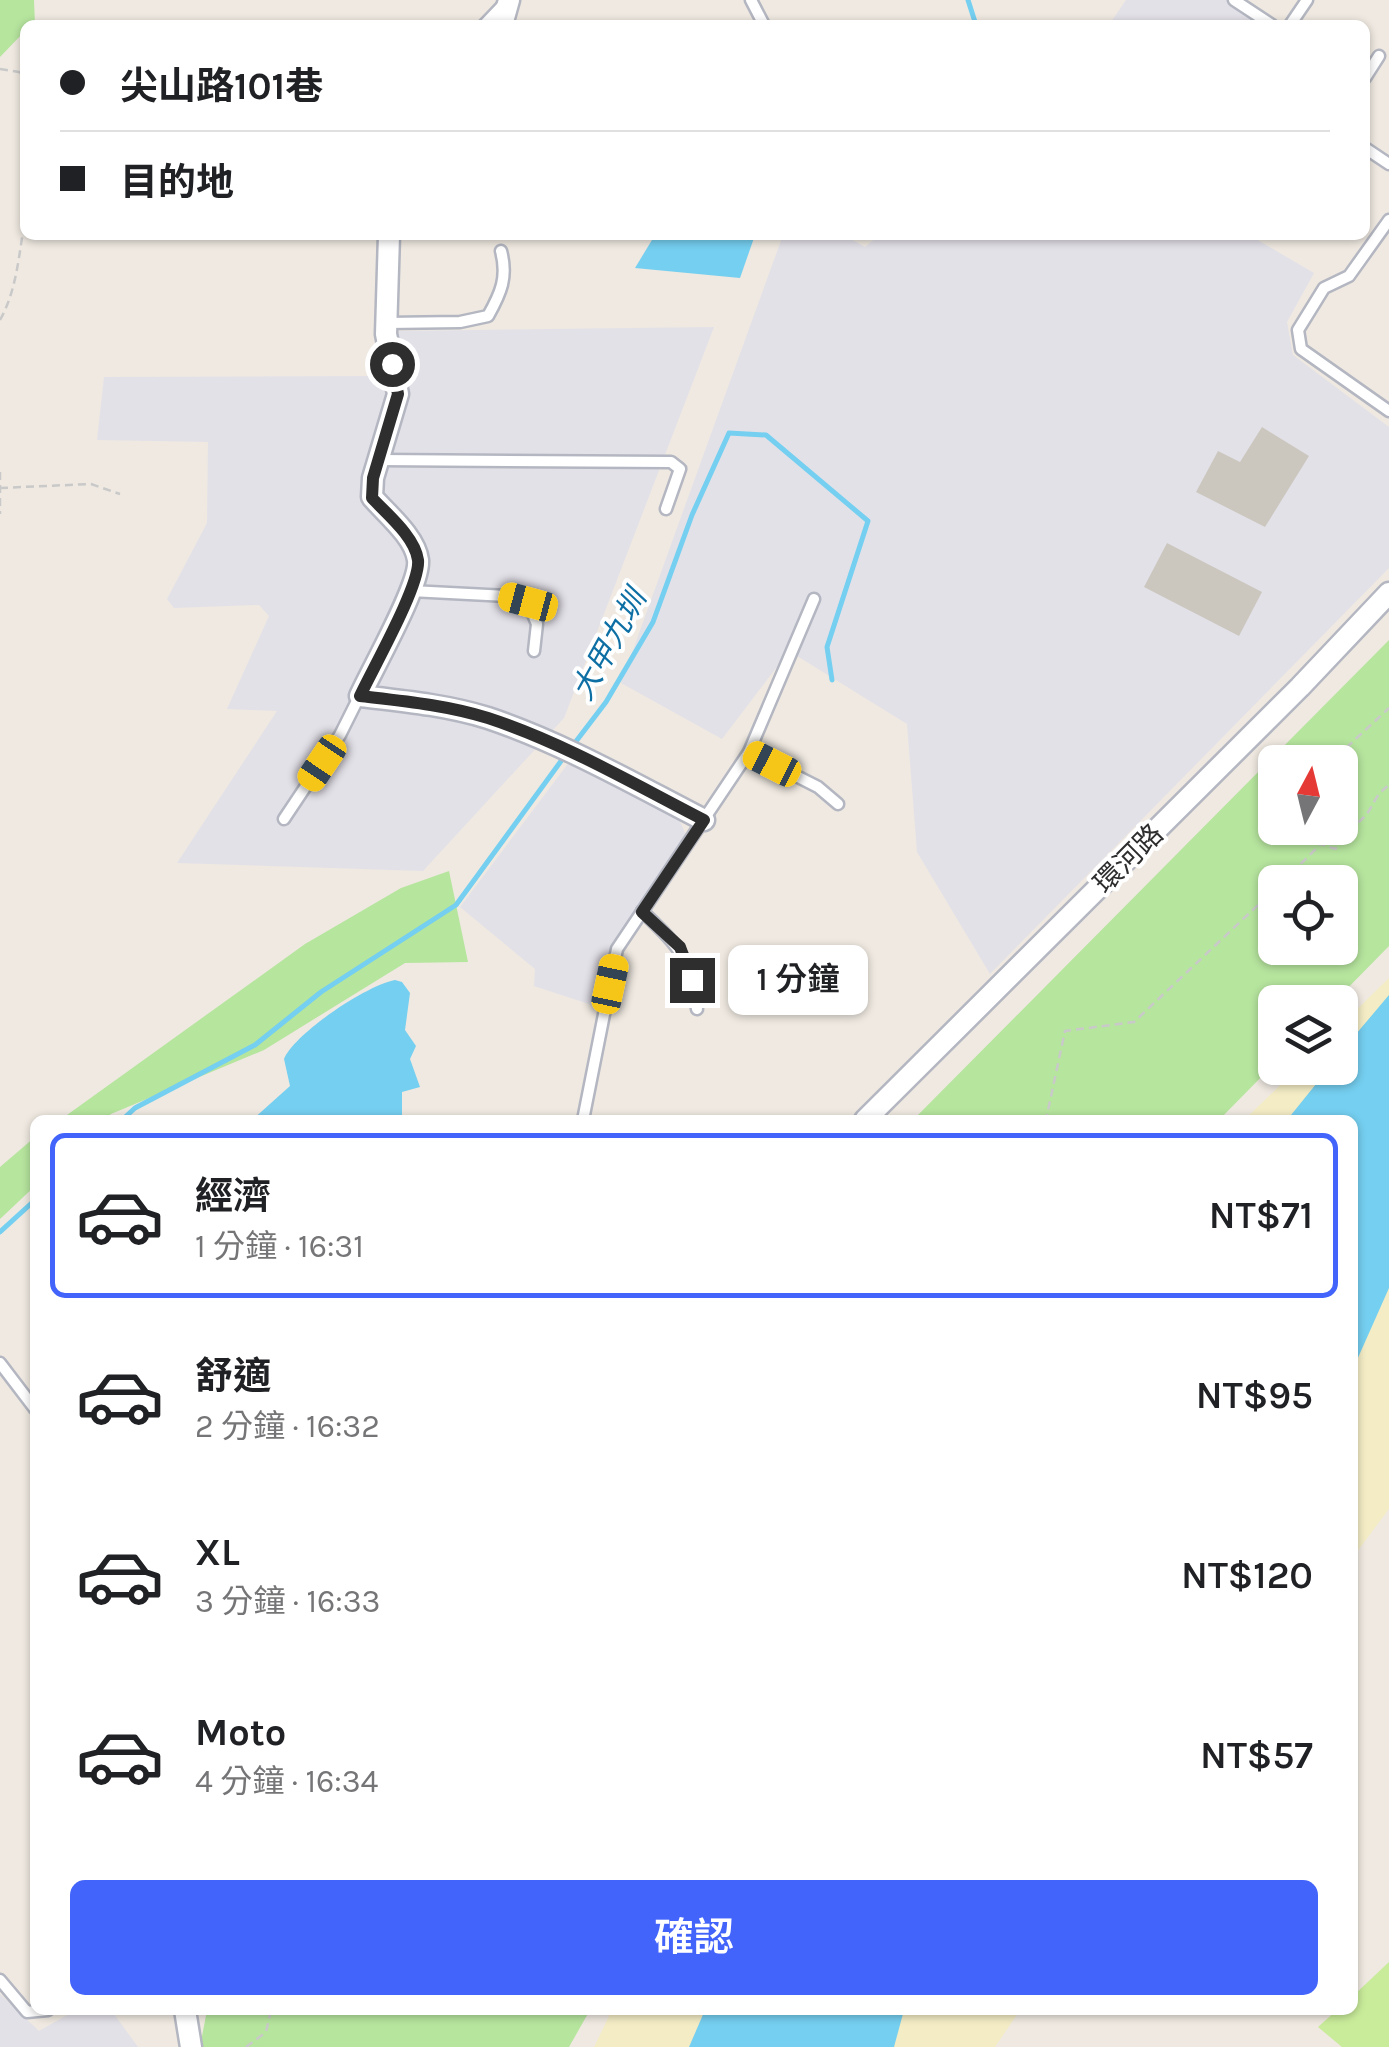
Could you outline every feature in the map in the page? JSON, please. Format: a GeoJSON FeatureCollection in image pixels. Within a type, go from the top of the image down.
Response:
{"type":"FeatureCollection","features":[{"type":"Feature","properties":{"kind":"street"},"geometry":{"type":"LineString","coordinates":[[389,240],[386,323],[398,394],[373,478],[372,498],[410,541],[418,561],[410,591],[360,696],[440,706],[490,719],[569,752],[704,820]]}},
{"type":"Feature","properties":{"kind":"street","name":"環河路"},"geometry":{"type":"LineString","coordinates":[[870,1115],[1300,687],[1389,593]]}},
{"type":"Feature","properties":{"kind":"street"},"geometry":{"type":"LineString","coordinates":[[186,2015],[191,2047]]}},
{"type":"Feature","properties":{"kind":"lane"},"geometry":{"type":"LineString","coordinates":[[489,20],[509,0]]}},
{"type":"Feature","properties":{"kind":"lane"},"geometry":{"type":"LineString","coordinates":[[1234,0],[1264,20]]}},
{"type":"Feature","properties":{"kind":"lane"},"geometry":{"type":"LineString","coordinates":[[1370,70],[1378,56]]}},
{"type":"Feature","properties":{"kind":"lane"},"geometry":{"type":"LineString","coordinates":[[1389,220],[1349,276],[1324,288],[1298,330],[1301,349],[1389,411]]}},
{"type":"Feature","properties":{"kind":"lane"},"geometry":{"type":"LineString","coordinates":[[386,323],[460,322],[488,316],[501,294],[506,269],[501,251]]}},
{"type":"Feature","properties":{"kind":"lane"},"geometry":{"type":"LineString","coordinates":[[379,460],[671,462],[680,469],[666,510]]}},
{"type":"Feature","properties":{"kind":"lane"},"geometry":{"type":"LineString","coordinates":[[410,591],[506,596],[528,602],[537,624],[534,650]]}},
{"type":"Feature","properties":{"kind":"lane"},"geometry":{"type":"LineString","coordinates":[[584,1115],[617,949],[749,752],[814,599]]}},
{"type":"Feature","properties":{"kind":"lane"},"geometry":{"type":"LineString","coordinates":[[284,819],[340,735],[360,696]]}},
{"type":"Feature","properties":{"kind":"lane"},"geometry":{"type":"LineString","coordinates":[[749,752],[818,788],[838,804]]}},
{"type":"Feature","properties":{"kind":"lane"},"geometry":{"type":"LineString","coordinates":[[642,912],[680,947],[697,1009]]}},
{"type":"Feature","properties":{"kind":"lane"},"geometry":{"type":"LineString","coordinates":[[0,1363],[30,1402]]}},
{"type":"Feature","properties":{"kind":"lane"},"geometry":{"type":"LineString","coordinates":[[0,1980],[30,2012]]}},
{"type":"Feature","properties":{"kind":"path"},"geometry":{"type":"LineString","coordinates":[[0,320],[16,273],[22,240]]}},
{"type":"Feature","properties":{"kind":"path"},"geometry":{"type":"LineString","coordinates":[[0,472],[0,514]]}},
{"type":"Feature","properties":{"kind":"path"},"geometry":{"type":"LineString","coordinates":[[0,488],[91,484],[120,494]]}},
{"type":"Feature","properties":{"kind":"path"},"geometry":{"type":"LineString","coordinates":[[1349,745],[1389,708]]}},
{"type":"Feature","properties":{"kind":"path"},"geometry":{"type":"LineString","coordinates":[[1358,823],[1365,820],[1379,792],[1389,784]]}},
{"type":"Feature","properties":{"kind":"path"},"geometry":{"type":"LineString","coordinates":[[1299,865],[1320,845]]}},
{"type":"Feature","properties":{"kind":"path"},"geometry":{"type":"LineString","coordinates":[[1047,1115],[1065,1031],[1134,1022],[1258,905]]}},
{"type":"Feature","properties":{"kind":"path"},"geometry":{"type":"LineString","coordinates":[[246,2047],[266,2032],[270,2015]]}},
{"type":"Feature","properties":{"kind":"shaded area"},"geometry":{"type":"Polygon","coordinates":[[[1126,0],[1226,0],[1256,20],[1112,20],[1126,0]]]}},
{"type":"Feature","properties":{"kind":"shaded area"},"geometry":{"type":"Polygon","coordinates":[[[781,240],[853,240],[865,247],[873,240],[1258,240],[1314,273],[1287,322],[1293,355],[1389,427],[1389,568],[990,974],[917,852],[907,724],[789,651],[722,739],[621,683],[781,240]]]}},
{"type":"Feature","properties":{"kind":"shaded area"},"geometry":{"type":"Polygon","coordinates":[[[714,327],[564,718],[423,871],[177,863],[277,711],[227,709],[269,616],[259,605],[174,608],[167,599],[207,523],[208,442],[97,440],[104,377],[374,376],[399,331],[714,327]]]}},
{"type":"Feature","properties":{"kind":"shaded area"},"geometry":{"type":"Polygon","coordinates":[[[570,761],[678,817],[686,835],[627,934],[601,1008],[534,986],[535,969],[460,907],[570,761]]]}},
{"type":"Feature","properties":{"kind":"shaded area"},"geometry":{"type":"Polygon","coordinates":[[[0,1994],[39,2031],[67,2015],[115,2015],[138,2047],[0,2047],[0,1994]]]}},
{"type":"Feature","properties":{"kind":"green space"},"geometry":{"type":"Polygon","coordinates":[[[0,0],[34,0],[35,20],[20,20],[20,36],[0,57],[0,0]]]}},
{"type":"Feature","properties":{"kind":"green space"},"geometry":{"type":"Polygon","coordinates":[[[1389,640],[1389,946],[1351,985],[1258,985],[1258,1080],[1224,1115],[918,1115],[1258,772],[1258,845],[1358,845],[1358,745],[1285,745],[1389,640]]]}},
{"type":"Feature","properties":{"kind":"green space"},"geometry":{"type":"Polygon","coordinates":[[[449,871],[468,962],[405,963],[264,1050],[110,1115],[67,1115],[305,944],[401,888],[449,871]]]}},
{"type":"Feature","properties":{"kind":"green space"},"geometry":{"type":"Polygon","coordinates":[[[30,1141],[30,1191],[0,1219],[0,1167],[30,1141]]]}},
{"type":"Feature","properties":{"kind":"green space"},"geometry":{"type":"Polygon","coordinates":[[[1389,1962],[1389,2047],[1342,2047],[1318,2027],[1331,2015],[1358,2015],[1358,1991],[1389,1962]]]}},
{"type":"Feature","properties":{"kind":"green space"},"geometry":{"type":"Polygon","coordinates":[[[206,2015],[587,2015],[569,2047],[200,2047],[206,2015]]]}},
{"type":"Feature","properties":{"kind":"sand"},"geometry":{"type":"Polygon","coordinates":[[[1389,978],[1389,1509],[1358,1550],[1358,1115],[1249,1115],[1280,1085],[1358,1085],[1358,1008],[1389,978]]]}},
{"type":"Feature","properties":{"kind":"sand"},"geometry":{"type":"Polygon","coordinates":[[[610,2015],[1017,2015],[995,2047],[594,2047],[610,2015]]]}},
{"type":"Feature","properties":{"kind":"water"},"geometry":{"type":"Polygon","coordinates":[[[652,240],[753,240],[740,278],[635,268],[652,240]]]}},
{"type":"Feature","properties":{"kind":"water"},"geometry":{"type":"Polygon","coordinates":[[[402,982],[410,993],[405,1030],[416,1046],[410,1059],[420,1087],[402,1092],[402,1115],[258,1115],[290,1086],[284,1059],[302,1036],[350,1000],[383,984],[402,982]]]}},
{"type":"Feature","properties":{"kind":"water"},"geometry":{"type":"Polygon","coordinates":[[[1389,995],[1389,1288],[1358,1358],[1358,1115],[1291,1115],[1315,1085],[1358,1085],[1358,1032],[1389,995]]]}},
{"type":"Feature","properties":{"kind":"water"},"geometry":{"type":"Polygon","coordinates":[[[703,2015],[903,2015],[894,2047],[689,2047],[703,2015]]]}},
{"type":"Feature","properties":{"kind":"building"},"geometry":{"type":"Polygon","coordinates":[[[1262,427],[1309,456],[1265,527],[1196,492],[1218,451],[1240,462],[1262,427]]]}},
{"type":"Feature","properties":{"kind":"building"},"geometry":{"type":"Polygon","coordinates":[[[1167,543],[1262,592],[1239,636],[1144,587],[1167,543]]]}},
{"type":"Feature","properties":{"kind":"waterway"},"geometry":{"type":"LineString","coordinates":[[968,0],[974,20]]}},
{"type":"Feature","properties":{"kind":"waterway","name":"大甲九圳"},"geometry":{"type":"LineString","coordinates":[[574,744],[606,702],[653,622],[692,515],[729,433],[766,435],[868,521],[827,647],[832,680]]}},
{"type":"Feature","properties":{"kind":"waterway","name":"大甲九圳"},"geometry":{"type":"LineString","coordinates":[[127,1115],[255,1045],[321,992],[456,905],[564,757]]}},
{"type":"Feature","properties":{"kind":"waterway","name":"大甲九圳"},"geometry":{"type":"LineString","coordinates":[[0,1232],[30,1205]]}},
{"type":"Feature","properties":{"kind":"route"},"geometry":{"type":"LineString","coordinates":[[392,364],[398,394],[373,478],[372,498],[410,541],[418,561],[410,591],[360,696],[440,706],[490,719],[575,754],[704,820],[642,912],[680,947],[692,980]]}}]}
